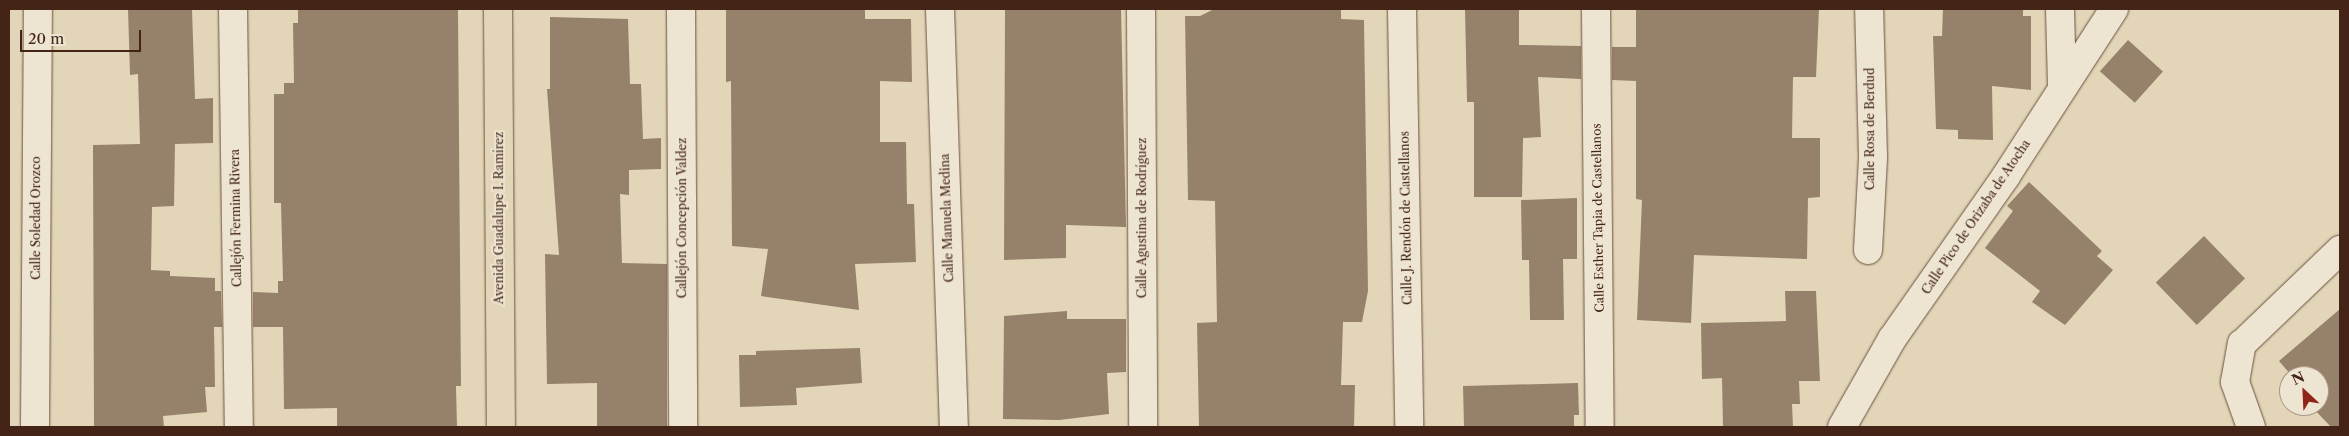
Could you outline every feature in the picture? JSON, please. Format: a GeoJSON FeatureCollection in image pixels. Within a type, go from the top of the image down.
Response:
{"type":"FeatureCollection","features":[{"type":"Feature","properties":{"kind":"main road","name":"Avenida Guadalupe I. Ramírez"},"geometry":{"type":"LineString","coordinates":[[498,9],[501,427]]}},
{"type":"Feature","properties":{"kind":"street","name":"Calle Soledad Orozco"},"geometry":{"type":"LineString","coordinates":[[35,427],[38,9]]}},
{"type":"Feature","properties":{"kind":"street","name":"Callejón Fermina Rivera"},"geometry":{"type":"LineString","coordinates":[[233,9],[239,427]]}},
{"type":"Feature","properties":{"kind":"street","name":"Callejón Concepción Valdez"},"geometry":{"type":"LineString","coordinates":[[681,9],[683,427]]}},
{"type":"Feature","properties":{"kind":"street","name":"Calle Manuela Medina"},"geometry":{"type":"LineString","coordinates":[[940,9],[954,427]]}},
{"type":"Feature","properties":{"kind":"street","name":"Calle Agustina de Rodríguez"},"geometry":{"type":"LineString","coordinates":[[1141,9],[1143,427]]}},
{"type":"Feature","properties":{"kind":"street","name":"Calle J. Rendón de Castellanos"},"geometry":{"type":"LineString","coordinates":[[1402,9],[1409,427]]}},
{"type":"Feature","properties":{"kind":"street","name":"Calle Esther Tapia de Castellanos"},"geometry":{"type":"LineString","coordinates":[[1596,9],[1600,427]]}},
{"type":"Feature","properties":{"kind":"street","name":"Calle Rosa de Berdud"},"geometry":{"type":"LineString","coordinates":[[1868,250],[1873,157],[1869,9]]}},
{"type":"Feature","properties":{"kind":"street"},"geometry":{"type":"LineString","coordinates":[[2060,9],[2062,87]]}},
{"type":"Feature","properties":{"kind":"street","name":"Calle Pico de Orizaba de Atocha"},"geometry":{"type":"LineString","coordinates":[[1842,427],[1892,339],[2006,176],[2114,9]]}},
{"type":"Feature","properties":{"kind":"street"},"geometry":{"type":"LineString","coordinates":[[2251,427],[2235,382],[2242,344],[2340,250]]}},
{"type":"Feature","properties":{"kind":"building"},"geometry":{"type":"Polygon","coordinates":[[[128,9],[192,9],[195,99],[213,98],[213,143],[175,144],[174,206],[152,207],[151,270],[170,271],[170,276],[215,278],[215,291],[221,291],[222,327],[214,327],[215,387],[205,387],[207,412],[163,416],[164,427],[94,427],[93,145],[140,144],[138,74],[130,75],[128,9]]]}},
{"type":"Feature","properties":{"kind":"building"},"geometry":{"type":"Polygon","coordinates":[[[298,9],[458,9],[461,386],[456,386],[457,427],[337,427],[337,408],[284,409],[283,327],[253,327],[253,292],[278,293],[278,281],[283,281],[281,203],[274,203],[274,94],[284,94],[284,83],[294,83],[293,23],[298,23],[298,9]]]}},
{"type":"Feature","properties":{"kind":"building"},"geometry":{"type":"Polygon","coordinates":[[[726,9],[865,9],[865,19],[911,19],[912,82],[880,81],[880,142],[906,142],[907,204],[914,204],[916,262],[855,264],[859,310],[761,296],[768,249],[732,246],[731,81],[726,82],[726,9]]]}},
{"type":"Feature","properties":{"kind":"building"},"geometry":{"type":"Polygon","coordinates":[[[1005,9],[1121,9],[1126,227],[1066,225],[1066,258],[1004,260],[1005,9]]]}},
{"type":"Feature","properties":{"kind":"building"},"geometry":{"type":"Polygon","coordinates":[[[1214,9],[1341,9],[1341,19],[1364,20],[1368,291],[1362,322],[1343,322],[1341,385],[1355,385],[1354,427],[1199,427],[1197,323],[1217,322],[1215,201],[1188,200],[1185,16],[1200,16],[1214,9]]]}},
{"type":"Feature","properties":{"kind":"building"},"geometry":{"type":"Polygon","coordinates":[[[1465,9],[1519,9],[1519,45],[1581,46],[1581,79],[1538,77],[1541,137],[1523,138],[1522,197],[1474,197],[1474,102],[1467,102],[1465,9]]]}},
{"type":"Feature","properties":{"kind":"building"},"geometry":{"type":"Polygon","coordinates":[[[1636,9],[1819,9],[1816,77],[1793,77],[1792,138],[1820,138],[1820,197],[1808,198],[1807,259],[1694,255],[1691,323],[1637,320],[1642,200],[1636,199],[1636,81],[1612,80],[1612,47],[1636,47],[1636,9]]]}},
{"type":"Feature","properties":{"kind":"building"},"geometry":{"type":"Polygon","coordinates":[[[1943,9],[2023,9],[2023,16],[2031,16],[2031,90],[1992,86],[1993,140],[1958,139],[1958,130],[1936,129],[1933,36],[1942,36],[1943,9]]]}},
{"type":"Feature","properties":{"kind":"building"},"geometry":{"type":"Polygon","coordinates":[[[550,17],[628,19],[630,84],[641,84],[643,139],[661,138],[661,169],[629,170],[629,195],[620,194],[622,263],[667,264],[667,427],[597,427],[597,383],[547,384],[545,254],[559,255],[547,89],[550,89],[550,17]]]}},
{"type":"Feature","properties":{"kind":"building"},"geometry":{"type":"Polygon","coordinates":[[[2128,40],[2163,71],[2135,103],[2100,71],[2128,40]]]}},
{"type":"Feature","properties":{"kind":"building"},"geometry":{"type":"Polygon","coordinates":[[[2029,182],[2102,251],[2097,256],[2113,270],[2065,325],[2032,302],[2040,291],[1985,248],[2013,211],[2007,206],[2029,182]]]}},
{"type":"Feature","properties":{"kind":"building"},"geometry":{"type":"Polygon","coordinates":[[[1577,198],[1577,259],[1563,259],[1564,320],[1530,320],[1529,260],[1522,260],[1521,200],[1577,198]]]}},
{"type":"Feature","properties":{"kind":"building"},"geometry":{"type":"Polygon","coordinates":[[[2204,236],[2245,278],[2197,325],[2156,283],[2204,236]]]}},
{"type":"Feature","properties":{"kind":"building"},"geometry":{"type":"Polygon","coordinates":[[[1785,291],[1816,291],[1820,381],[1799,381],[1800,404],[1792,404],[1793,427],[1723,427],[1722,378],[1702,379],[1701,323],[1786,321],[1785,291]]]}},
{"type":"Feature","properties":{"kind":"building"},"geometry":{"type":"Polygon","coordinates":[[[2340,309],[2340,427],[2331,427],[2321,416],[2329,416],[2329,366],[2283,366],[2279,361],[2340,309]]]}},
{"type":"Feature","properties":{"kind":"building"},"geometry":{"type":"Polygon","coordinates":[[[1067,311],[1067,319],[1126,319],[1126,372],[1107,373],[1109,414],[1059,420],[1003,419],[1004,316],[1067,311]]]}},
{"type":"Feature","properties":{"kind":"building"},"geometry":{"type":"Polygon","coordinates":[[[860,348],[862,383],[796,388],[797,405],[740,407],[739,355],[756,355],[756,351],[860,348]]]}},
{"type":"Feature","properties":{"kind":"building"},"geometry":{"type":"Polygon","coordinates":[[[1578,383],[1579,415],[1574,415],[1574,427],[1464,427],[1463,386],[1578,383]]]}}]}
